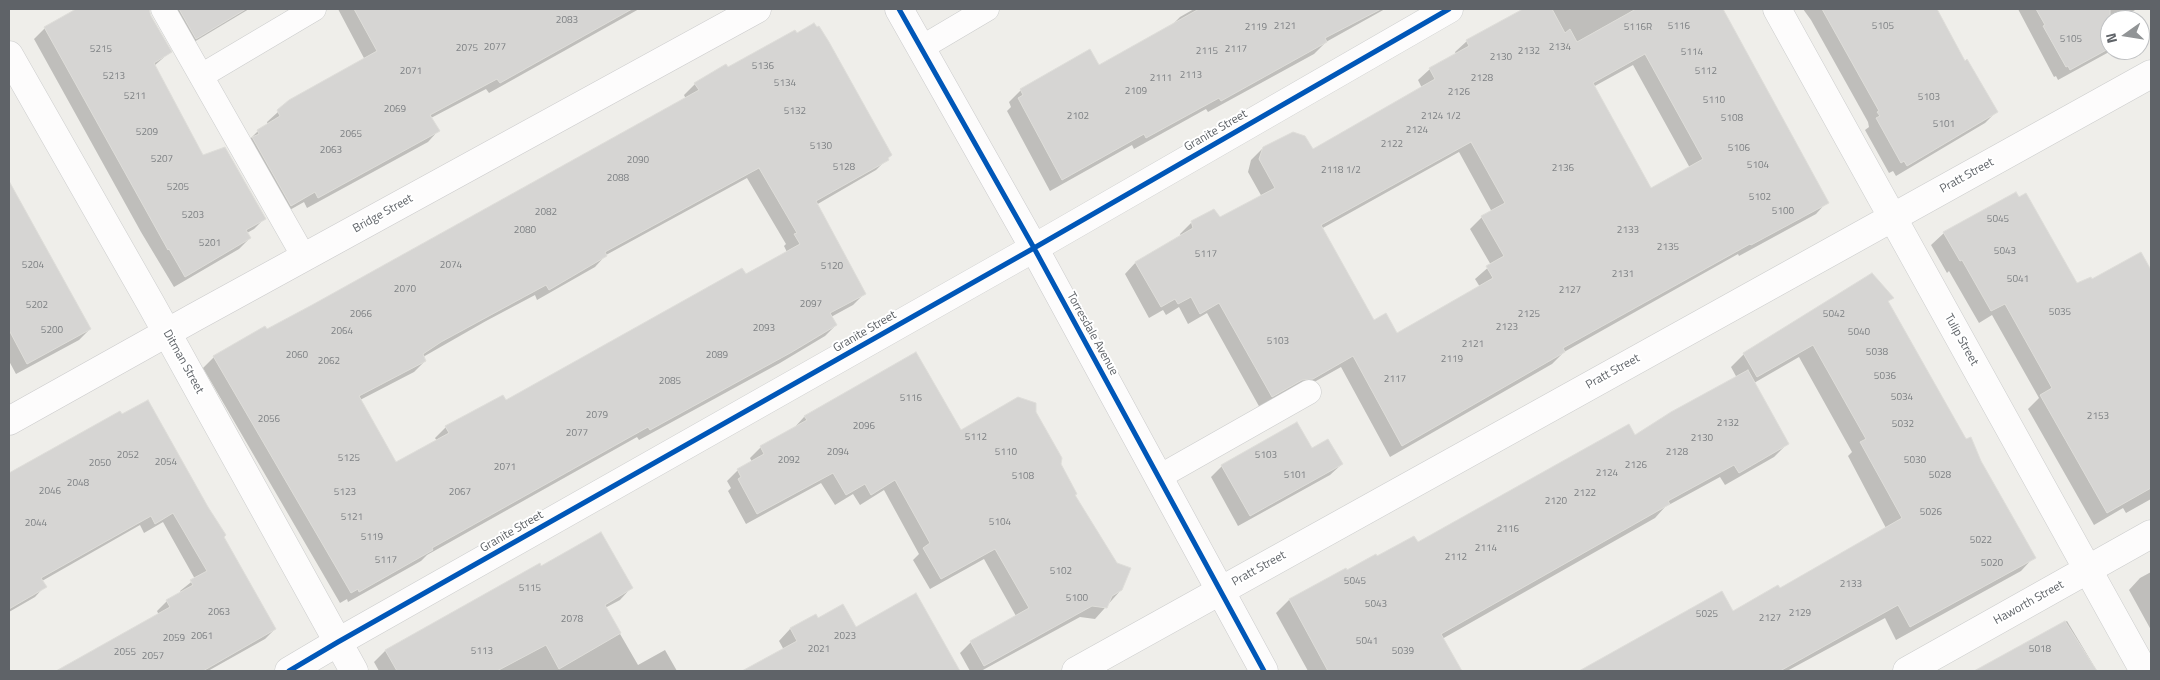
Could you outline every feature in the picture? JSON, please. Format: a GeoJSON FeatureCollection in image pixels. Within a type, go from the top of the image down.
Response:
{"type":"FeatureCollection","features":[{"type":"Feature","properties":{"kind":"street","name":"Bridge Street"},"geometry":{"type":"LineString","coordinates":[[9,421],[757,9]]}},
{"type":"Feature","properties":{"kind":"street","name":"Torresdale Avenue"},"geometry":{"type":"LineString","coordinates":[[899,9],[1034,248],[1264,671]]}},
{"type":"Feature","properties":{"kind":"street","name":"Granite Street"},"geometry":{"type":"LineString","coordinates":[[290,671],[1034,248],[1449,9]]}},
{"type":"Feature","properties":{"kind":"street","name":"Tulip Street"},"geometry":{"type":"LineString","coordinates":[[1777,9],[2144,671]]}},
{"type":"Feature","properties":{"kind":"street","name":"Ditman Street"},"geometry":{"type":"LineString","coordinates":[[9,55],[167,333],[354,671]]}},
{"type":"Feature","properties":{"kind":"street","name":"Pratt Street"},"geometry":{"type":"LineString","coordinates":[[1076,671],[1892,216],[2151,74]]}},
{"type":"Feature","properties":{"kind":"street","name":"Haworth Street"},"geometry":{"type":"LineString","coordinates":[[1906,671],[2151,534]]}},
{"type":"Feature","properties":{"kind":"lane"},"geometry":{"type":"LineString","coordinates":[[163,9],[304,257]]}},
{"type":"Feature","properties":{"kind":"lane"},"geometry":{"type":"LineString","coordinates":[[201,76],[314,9]]}},
{"type":"Feature","properties":{"kind":"lane"},"geometry":{"type":"LineString","coordinates":[[922,48],[987,9]]}},
{"type":"Feature","properties":{"kind":"lane"},"geometry":{"type":"LineString","coordinates":[[1159,477],[1309,392]]}},
{"type":"Feature","properties":{"kind":"building"},"geometry":{"type":"Polygon","coordinates":[[[76,9],[149,9],[151,16],[172,52],[154,63],[203,155],[225,147],[266,219],[246,230],[251,238],[185,277],[168,250],[44,27],[76,9]]]}},
{"type":"Feature","properties":{"kind":"building"},"geometry":{"type":"Polygon","coordinates":[[[179,9],[246,9],[196,39],[179,9]]]}},
{"type":"Feature","properties":{"kind":"building"},"geometry":{"type":"Polygon","coordinates":[[[354,9],[632,9],[500,83],[497,79],[430,115],[440,131],[318,198],[315,192],[291,206],[252,137],[259,134],[257,130],[280,116],[277,110],[289,100],[377,51],[354,9]]]}},
{"type":"Feature","properties":{"kind":"building"},"geometry":{"type":"Polygon","coordinates":[[[1199,9],[1381,9],[1325,38],[1327,42],[1221,101],[1219,98],[1146,138],[1144,134],[1062,180],[1018,98],[1023,95],[1020,89],[1090,49],[1099,65],[1199,9]]]}},
{"type":"Feature","properties":{"kind":"building"},"geometry":{"type":"Polygon","coordinates":[[[1523,9],[1552,9],[1565,33],[1570,29],[1577,42],[1636,9],[1723,9],[1829,203],[1750,244],[1563,348],[1565,352],[1402,446],[1353,356],[1313,379],[1302,380],[1272,397],[1219,303],[1200,314],[1191,297],[1178,304],[1175,299],[1161,307],[1135,262],[1193,228],[1191,221],[1214,209],[1220,217],[1275,188],[1259,159],[1263,147],[1293,132],[1305,136],[1313,149],[1435,79],[1429,68],[1469,46],[1466,40],[1523,9]],[[1645,54],[1593,83],[1651,188],[1703,159],[1645,54]],[[1471,142],[1321,225],[1374,320],[1386,313],[1397,333],[1493,278],[1486,266],[1504,256],[1481,216],[1505,203],[1471,142]]]}},
{"type":"Feature","properties":{"kind":"building"},"geometry":{"type":"Polygon","coordinates":[[[1822,9],[1937,9],[1965,61],[1967,59],[1998,112],[1907,166],[1904,161],[1901,163],[1876,118],[1880,116],[1877,112],[1879,111],[1822,9]]]}},
{"type":"Feature","properties":{"kind":"building"},"geometry":{"type":"Polygon","coordinates":[[[2036,9],[2110,9],[2100,10],[2100,54],[2070,70],[2068,66],[2066,67],[2043,26],[2045,25],[2036,9]]]}},
{"type":"Feature","properties":{"kind":"building"},"geometry":{"type":"Polygon","coordinates":[[[814,23],[817,27],[819,26],[892,155],[888,158],[889,160],[816,201],[866,294],[830,313],[837,325],[792,352],[650,430],[648,427],[432,548],[433,550],[359,592],[358,589],[351,593],[213,356],[265,326],[267,329],[312,305],[699,90],[694,83],[726,64],[728,67],[795,30],[797,33],[814,23]],[[759,168],[605,252],[607,256],[549,290],[546,285],[441,342],[423,354],[426,361],[359,396],[396,462],[449,433],[445,426],[503,395],[506,400],[742,268],[746,274],[800,244],[794,234],[797,233],[759,168]]]}},
{"type":"Feature","properties":{"kind":"building"},"geometry":{"type":"Polygon","coordinates":[[[9,181],[91,329],[27,364],[9,330],[9,181]]]}},
{"type":"Feature","properties":{"kind":"building"},"geometry":{"type":"Polygon","coordinates":[[[2016,192],[2019,197],[2026,193],[2077,283],[2091,277],[2092,279],[2141,252],[2151,270],[2151,488],[2107,513],[2040,395],[2052,388],[2005,304],[1991,311],[1962,260],[1960,261],[1943,232],[2016,192]]]}},
{"type":"Feature","properties":{"kind":"building"},"geometry":{"type":"Polygon","coordinates":[[[1872,273],[1894,298],[1888,301],[1966,439],[1971,437],[1981,461],[2036,558],[1910,627],[1898,605],[1780,671],[1579,671],[1722,591],[1733,611],[1778,585],[1780,588],[1902,518],[1860,442],[1866,439],[1813,345],[1757,377],[1743,353],[1872,273]]]}},
{"type":"Feature","properties":{"kind":"building"},"geometry":{"type":"Polygon","coordinates":[[[916,352],[961,430],[1018,397],[1036,403],[1036,412],[1062,458],[1061,464],[1077,494],[1075,495],[1117,563],[1131,568],[1122,590],[1112,596],[1107,608],[1092,606],[984,666],[970,641],[1029,608],[995,549],[941,579],[923,548],[930,543],[895,480],[871,495],[865,484],[846,495],[833,473],[757,514],[738,479],[741,477],[737,469],[764,454],[760,446],[807,420],[804,416],[916,352]]]}},
{"type":"Feature","properties":{"kind":"building"},"geometry":{"type":"Polygon","coordinates":[[[1748,370],[1789,444],[1739,473],[1734,465],[1668,501],[1670,504],[1441,634],[1462,671],[1328,671],[1289,599],[1346,568],[1347,570],[1376,554],[1377,556],[1414,536],[1418,542],[1629,424],[1635,435],[1671,412],[1748,370]]]}},
{"type":"Feature","properties":{"kind":"building"},"geometry":{"type":"Polygon","coordinates":[[[148,400],[208,507],[226,535],[224,537],[276,629],[203,671],[56,671],[170,607],[166,600],[193,585],[190,580],[207,571],[173,513],[155,524],[151,516],[41,578],[47,587],[9,609],[9,473],[120,411],[122,414],[148,400]]]}},
{"type":"Feature","properties":{"kind":"building"},"geometry":{"type":"Polygon","coordinates":[[[1297,422],[1312,448],[1328,439],[1343,464],[1250,516],[1221,465],[1297,422]]]}},
{"type":"Feature","properties":{"kind":"building"},"geometry":{"type":"Polygon","coordinates":[[[601,532],[633,588],[605,605],[621,633],[559,669],[546,645],[497,671],[397,671],[385,650],[540,563],[541,566],[601,532]]]}},
{"type":"Feature","properties":{"kind":"building"},"geometry":{"type":"Polygon","coordinates":[[[916,593],[960,671],[742,671],[797,641],[790,628],[816,614],[818,618],[843,604],[856,627],[916,593]]]}},
{"type":"Feature","properties":{"kind":"building"},"geometry":{"type":"Polygon","coordinates":[[[2065,621],[2097,671],[1974,671],[2065,621]]]}},
{"type":"Feature","properties":{"kind":"cycle path"},"geometry":{"type":"LineString","coordinates":[[899,9],[1034,248],[1264,671]]}},
{"type":"Feature","properties":{"kind":"cycle path"},"geometry":{"type":"LineString","coordinates":[[289,671],[1034,248],[1449,9]]}}]}
